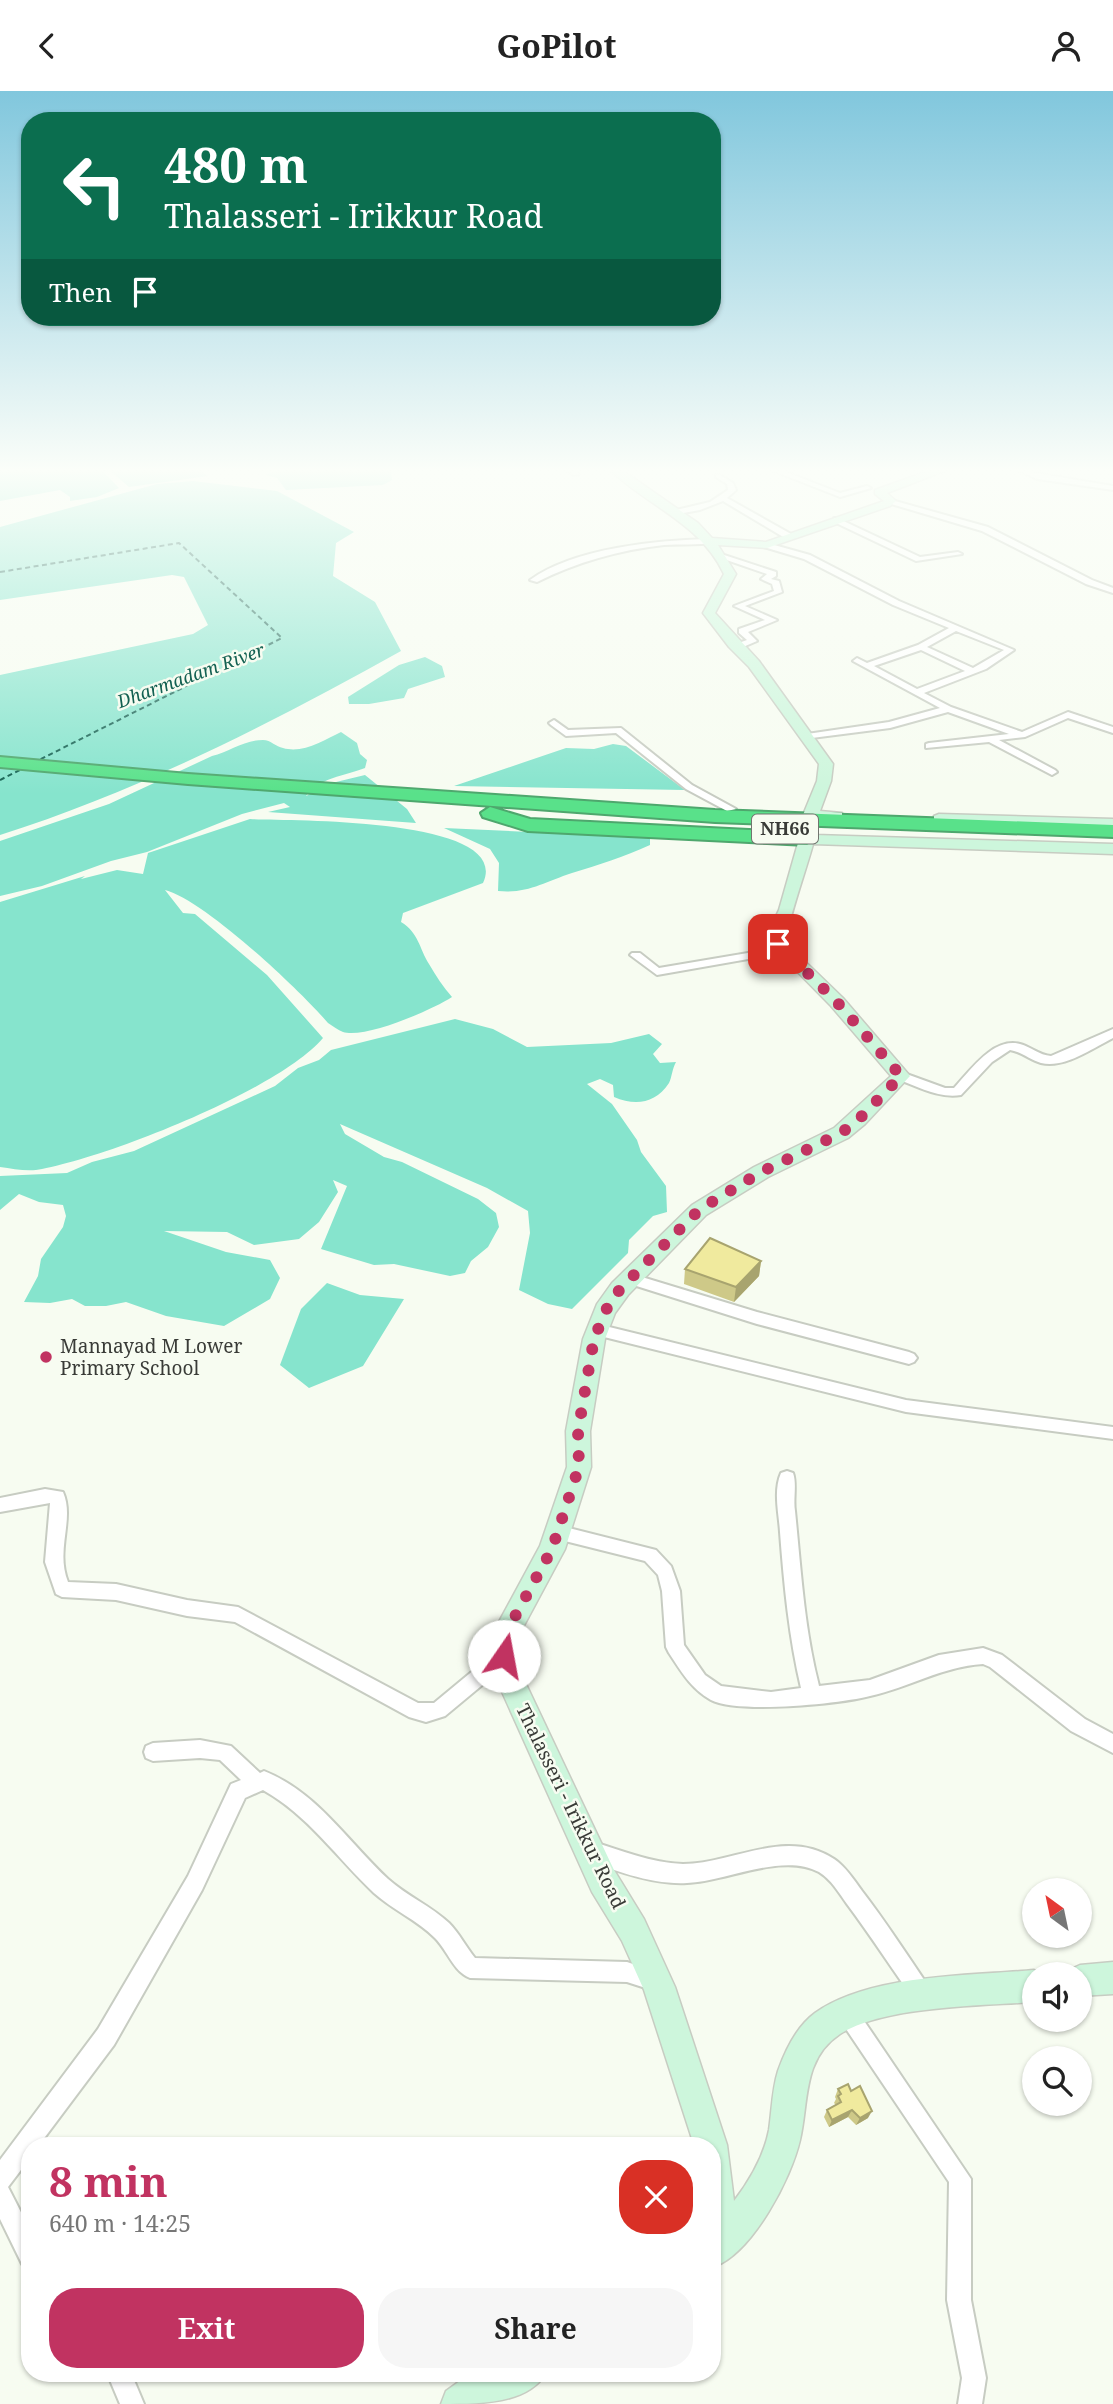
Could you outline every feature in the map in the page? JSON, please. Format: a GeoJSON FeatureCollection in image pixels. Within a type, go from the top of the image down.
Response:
{"type":"FeatureCollection","features":[{"type":"Feature","properties":{"kind":"highway","name":"NH66"},"geometry":{"type":"LineString","coordinates":[[0,762],[459,805]]}},
{"type":"Feature","properties":{"kind":"highway","name":"NH66"},"geometry":{"type":"LineString","coordinates":[[0,773],[493,807],[1113,831]]}},
{"type":"Feature","properties":{"kind":"highway"},"geometry":{"type":"LineString","coordinates":[[493,807],[536,797],[731,809],[808,830]]}},
{"type":"Feature","properties":{"kind":"highway"},"geometry":{"type":"LineString","coordinates":[[493,807],[528,825],[808,830]]}},
{"type":"Feature","properties":{"kind":"highway","name":"NH66"},"geometry":{"type":"LineString","coordinates":[[493,807],[752,828],[1113,841]]}},
{"type":"Feature","properties":{"kind":"main road"},"geometry":{"type":"LineString","coordinates":[[504,1656],[507,1631],[552,1549],[579,1467],[578,1431],[597,1331],[606,1310],[699,1210],[761,1172],[841,1133],[858,1120],[901,1076],[853,1019],[778,944],[776,933],[787,910],[824,781],[826,764],[754,664],[736,647],[709,613],[728,578]]}},
{"type":"Feature","properties":{"kind":"main road"},"geometry":{"type":"LineString","coordinates":[[808,830],[1113,824]]}},
{"type":"Feature","properties":{"kind":"main road"},"geometry":{"type":"LineString","coordinates":[[808,830],[1113,849]]}},
{"type":"Feature","properties":{"kind":"main road","name":"Thalasseri - Irikkur Road"},"geometry":{"type":"LineString","coordinates":[[504,1656],[512,1683],[588,1850],[633,1930],[657,1982],[707,2137]]}},
{"type":"Feature","properties":{"kind":"main road"},"geometry":{"type":"LineString","coordinates":[[1092,1980],[1113,1978]]}},
{"type":"Feature","properties":{"kind":"main road"},"geometry":{"type":"LineString","coordinates":[[721,2244],[757,2202],[782,2145],[793,2074],[800,2058],[827,2025],[847,2013],[889,2003],[1022,1987]]}},
{"type":"Feature","properties":{"kind":"main road"},"geometry":{"type":"LineString","coordinates":[[459,2404],[490,2382]]}},
{"type":"Feature","properties":{"kind":"main road"},"geometry":{"type":"LineString","coordinates":[[489,2404],[517,2382]]}},
{"type":"Feature","properties":{"kind":"street"},"geometry":{"type":"LineString","coordinates":[[736,647],[753,641],[742,631],[773,620],[738,606],[778,592],[776,583],[767,578]]}},
{"type":"Feature","properties":{"kind":"street"},"geometry":{"type":"LineString","coordinates":[[848,578],[896,603],[1010,650],[972,671],[916,692]]}},
{"type":"Feature","properties":{"kind":"street"},"geometry":{"type":"LineString","coordinates":[[1081,578],[1113,591]]}},
{"type":"Feature","properties":{"kind":"street"},"geometry":{"type":"LineString","coordinates":[[955,628],[921,647],[861,664],[948,709],[1023,735]]}},
{"type":"Feature","properties":{"kind":"street"},"geometry":{"type":"LineString","coordinates":[[921,647],[972,671]]}},
{"type":"Feature","properties":{"kind":"street"},"geometry":{"type":"LineString","coordinates":[[807,737],[890,726],[948,709]]}},
{"type":"Feature","properties":{"kind":"street"},"geometry":{"type":"LineString","coordinates":[[929,746],[993,741],[1023,735],[1068,715],[1113,730]]}},
{"type":"Feature","properties":{"kind":"street"},"geometry":{"type":"LineString","coordinates":[[554,723],[566,733],[618,730],[689,787],[731,809]]}},
{"type":"Feature","properties":{"kind":"street"},"geometry":{"type":"LineString","coordinates":[[993,741],[1052,772]]}},
{"type":"Feature","properties":{"kind":"street"},"geometry":{"type":"LineString","coordinates":[[636,955],[657,972],[784,950]]}},
{"type":"Feature","properties":{"kind":"street"},"geometry":{"type":"LineString","coordinates":[[901,1076],[944,1092],[957,1093],[988,1059],[1007,1046],[1026,1049],[1046,1061],[1058,1059],[1113,1033]]}},
{"type":"Feature","properties":{"kind":"street"},"geometry":{"type":"LineString","coordinates":[[632,1279],[757,1318],[909,1358]]}},
{"type":"Feature","properties":{"kind":"street"},"geometry":{"type":"LineString","coordinates":[[597,1331],[906,1406],[1113,1433]]}},
{"type":"Feature","properties":{"kind":"street"},"geometry":{"type":"LineString","coordinates":[[787,1478],[783,1501],[789,1531],[799,1643],[812,1694]]}},
{"type":"Feature","properties":{"kind":"street"},"geometry":{"type":"LineString","coordinates":[[0,1505],[45,1496],[57,1497],[59,1506],[52,1550],[54,1571],[62,1589],[116,1592],[187,1608],[238,1615],[415,1711],[426,1713],[439,1710],[504,1656]]}},
{"type":"Feature","properties":{"kind":"street"},"geometry":{"type":"LineString","coordinates":[[557,1532],[650,1555],[665,1571],[671,1591],[675,1647],[699,1681],[718,1694],[771,1700],[870,1688],[939,1663],[983,1656],[1025,1682],[1078,1725],[1113,1744]]}},
{"type":"Feature","properties":{"kind":"street"},"geometry":{"type":"LineString","coordinates":[[153,1752],[200,1749],[224,1752],[257,1783]]}},
{"type":"Feature","properties":{"kind":"street"},"geometry":{"type":"LineString","coordinates":[[31,2137],[106,2037],[195,1883],[238,1791],[264,1780],[287,1791],[378,1884],[450,1938],[459,1958],[470,1968],[615,1971],[657,1982]]}},
{"type":"Feature","properties":{"kind":"street"},"geometry":{"type":"LineString","coordinates":[[588,1850],[668,1873],[704,1873],[750,1860],[798,1857],[827,1866],[925,1998]]}},
{"type":"Feature","properties":{"kind":"street"},"geometry":{"type":"LineString","coordinates":[[847,2013],[960,2179],[959,2300],[974,2378],[970,2404]]}},
{"type":"Feature","properties":{"kind":"street"},"geometry":{"type":"LineString","coordinates":[[0,2179],[21,2151]]}},
{"type":"Feature","properties":{"kind":"street"},"geometry":{"type":"LineString","coordinates":[[0,2194],[21,2237]]}},
{"type":"Feature","properties":{"kind":"street"},"geometry":{"type":"LineString","coordinates":[[123,2382],[132,2404]]}},
{"type":"Feature","properties":{"kind":"water"},"geometry":{"type":"Polygon","coordinates":[[[0,578],[152,578],[0,600],[0,578]]]}},
{"type":"Feature","properties":{"kind":"water","name":"Dharmadam River"},"geometry":{"type":"Polygon","coordinates":[[[184,578],[336,578],[375,602],[401,651],[304,704],[205,753],[103,798],[0,835],[0,675],[193,634],[208,625],[184,578]]]}},
{"type":"Feature","properties":{"kind":"water"},"geometry":{"type":"Polygon","coordinates":[[[425,657],[442,666],[445,677],[408,689],[404,698],[369,704],[349,704],[348,697],[399,665],[425,657]]]}},
{"type":"Feature","properties":{"kind":"water"},"geometry":{"type":"Polygon","coordinates":[[[341,732],[357,743],[360,754],[367,760],[365,768],[317,785],[306,796],[336,782],[365,775],[407,809],[416,823],[268,812],[290,807],[284,803],[242,814],[147,852],[111,861],[42,886],[0,896],[0,841],[109,804],[212,756],[249,742],[266,740],[280,747],[298,749],[341,732]]]}},
{"type":"Feature","properties":{"kind":"water"},"geometry":{"type":"Polygon","coordinates":[[[613,744],[626,746],[685,790],[454,786],[566,748],[594,749],[613,744]]]}},
{"type":"Feature","properties":{"kind":"water"},"geometry":{"type":"Polygon","coordinates":[[[250,819],[347,822],[391,827],[432,834],[465,845],[483,861],[483,883],[403,913],[401,922],[415,936],[452,997],[415,1016],[382,1027],[353,1033],[343,1032],[328,1023],[274,969],[226,928],[203,910],[165,890],[183,913],[195,914],[267,975],[323,1038],[301,1058],[271,1078],[192,1118],[150,1135],[72,1162],[42,1169],[0,1167],[0,902],[85,876],[81,879],[117,870],[143,874],[148,853],[250,819]]]}},
{"type":"Feature","properties":{"kind":"water"},"geometry":{"type":"Polygon","coordinates":[[[444,828],[650,838],[650,845],[536,887],[498,891],[499,863],[490,849],[444,828]]]}},
{"type":"Feature","properties":{"kind":"water"},"geometry":{"type":"Polygon","coordinates":[[[455,1019],[493,1029],[527,1047],[611,1043],[649,1034],[662,1044],[653,1054],[660,1063],[676,1062],[669,1083],[657,1095],[644,1101],[629,1102],[614,1097],[613,1085],[600,1079],[587,1084],[612,1104],[637,1140],[641,1152],[666,1186],[667,1212],[653,1216],[629,1240],[628,1253],[572,1309],[548,1304],[519,1290],[530,1233],[528,1211],[487,1188],[340,1124],[345,1134],[384,1157],[402,1162],[478,1199],[496,1213],[499,1227],[488,1247],[471,1261],[465,1273],[450,1276],[394,1264],[374,1265],[321,1249],[347,1186],[333,1180],[338,1192],[319,1222],[299,1239],[254,1245],[227,1232],[164,1231],[226,1252],[270,1260],[280,1278],[270,1299],[224,1326],[166,1316],[126,1302],[85,1306],[72,1299],[50,1303],[24,1302],[38,1276],[41,1259],[63,1227],[66,1216],[63,1205],[39,1202],[19,1194],[0,1210],[0,1176],[67,1173],[92,1162],[134,1151],[275,1086],[298,1068],[319,1060],[331,1050],[455,1019]]]}},
{"type":"Feature","properties":{"kind":"water"},"geometry":{"type":"Polygon","coordinates":[[[327,1283],[360,1295],[404,1299],[363,1366],[309,1388],[280,1365],[301,1309],[327,1283]]]}},
{"type":"Feature","properties":{"kind":"building"},"geometry":{"type":"Polygon","coordinates":[[[710,1238],[761,1261],[736,1287],[685,1269],[710,1238]]]}},
{"type":"Feature","properties":{"kind":"building"},"geometry":{"type":"Polygon","coordinates":[[[848,2084],[851,2091],[860,2086],[872,2111],[860,2118],[852,2110],[832,2120],[827,2110],[841,2102],[838,2089],[848,2084]]]}},
{"type":"Feature","properties":{"kind":"ferry route"},"geometry":{"type":"LineString","coordinates":[[39,760],[282,638],[217,578]]}},
{"type":"Feature","properties":{"kind":"ferry route"},"geometry":{"type":"LineString","coordinates":[[0,780],[22,769]]}},
{"type":"Feature","properties":{"kind":"place","name":"Mannayad M Lower Primary School"},"geometry":{"type":"Point","coordinates":[46,1357]}},
{"type":"Feature","properties":{"kind":"route"},"geometry":{"type":"LineString","coordinates":[[504,1656],[507,1631],[552,1549],[579,1467],[578,1431],[594,1339],[606,1310],[620,1289],[699,1210],[761,1172],[793,1159],[841,1133],[858,1120],[901,1076],[837,1002],[778,944]]}}]}
